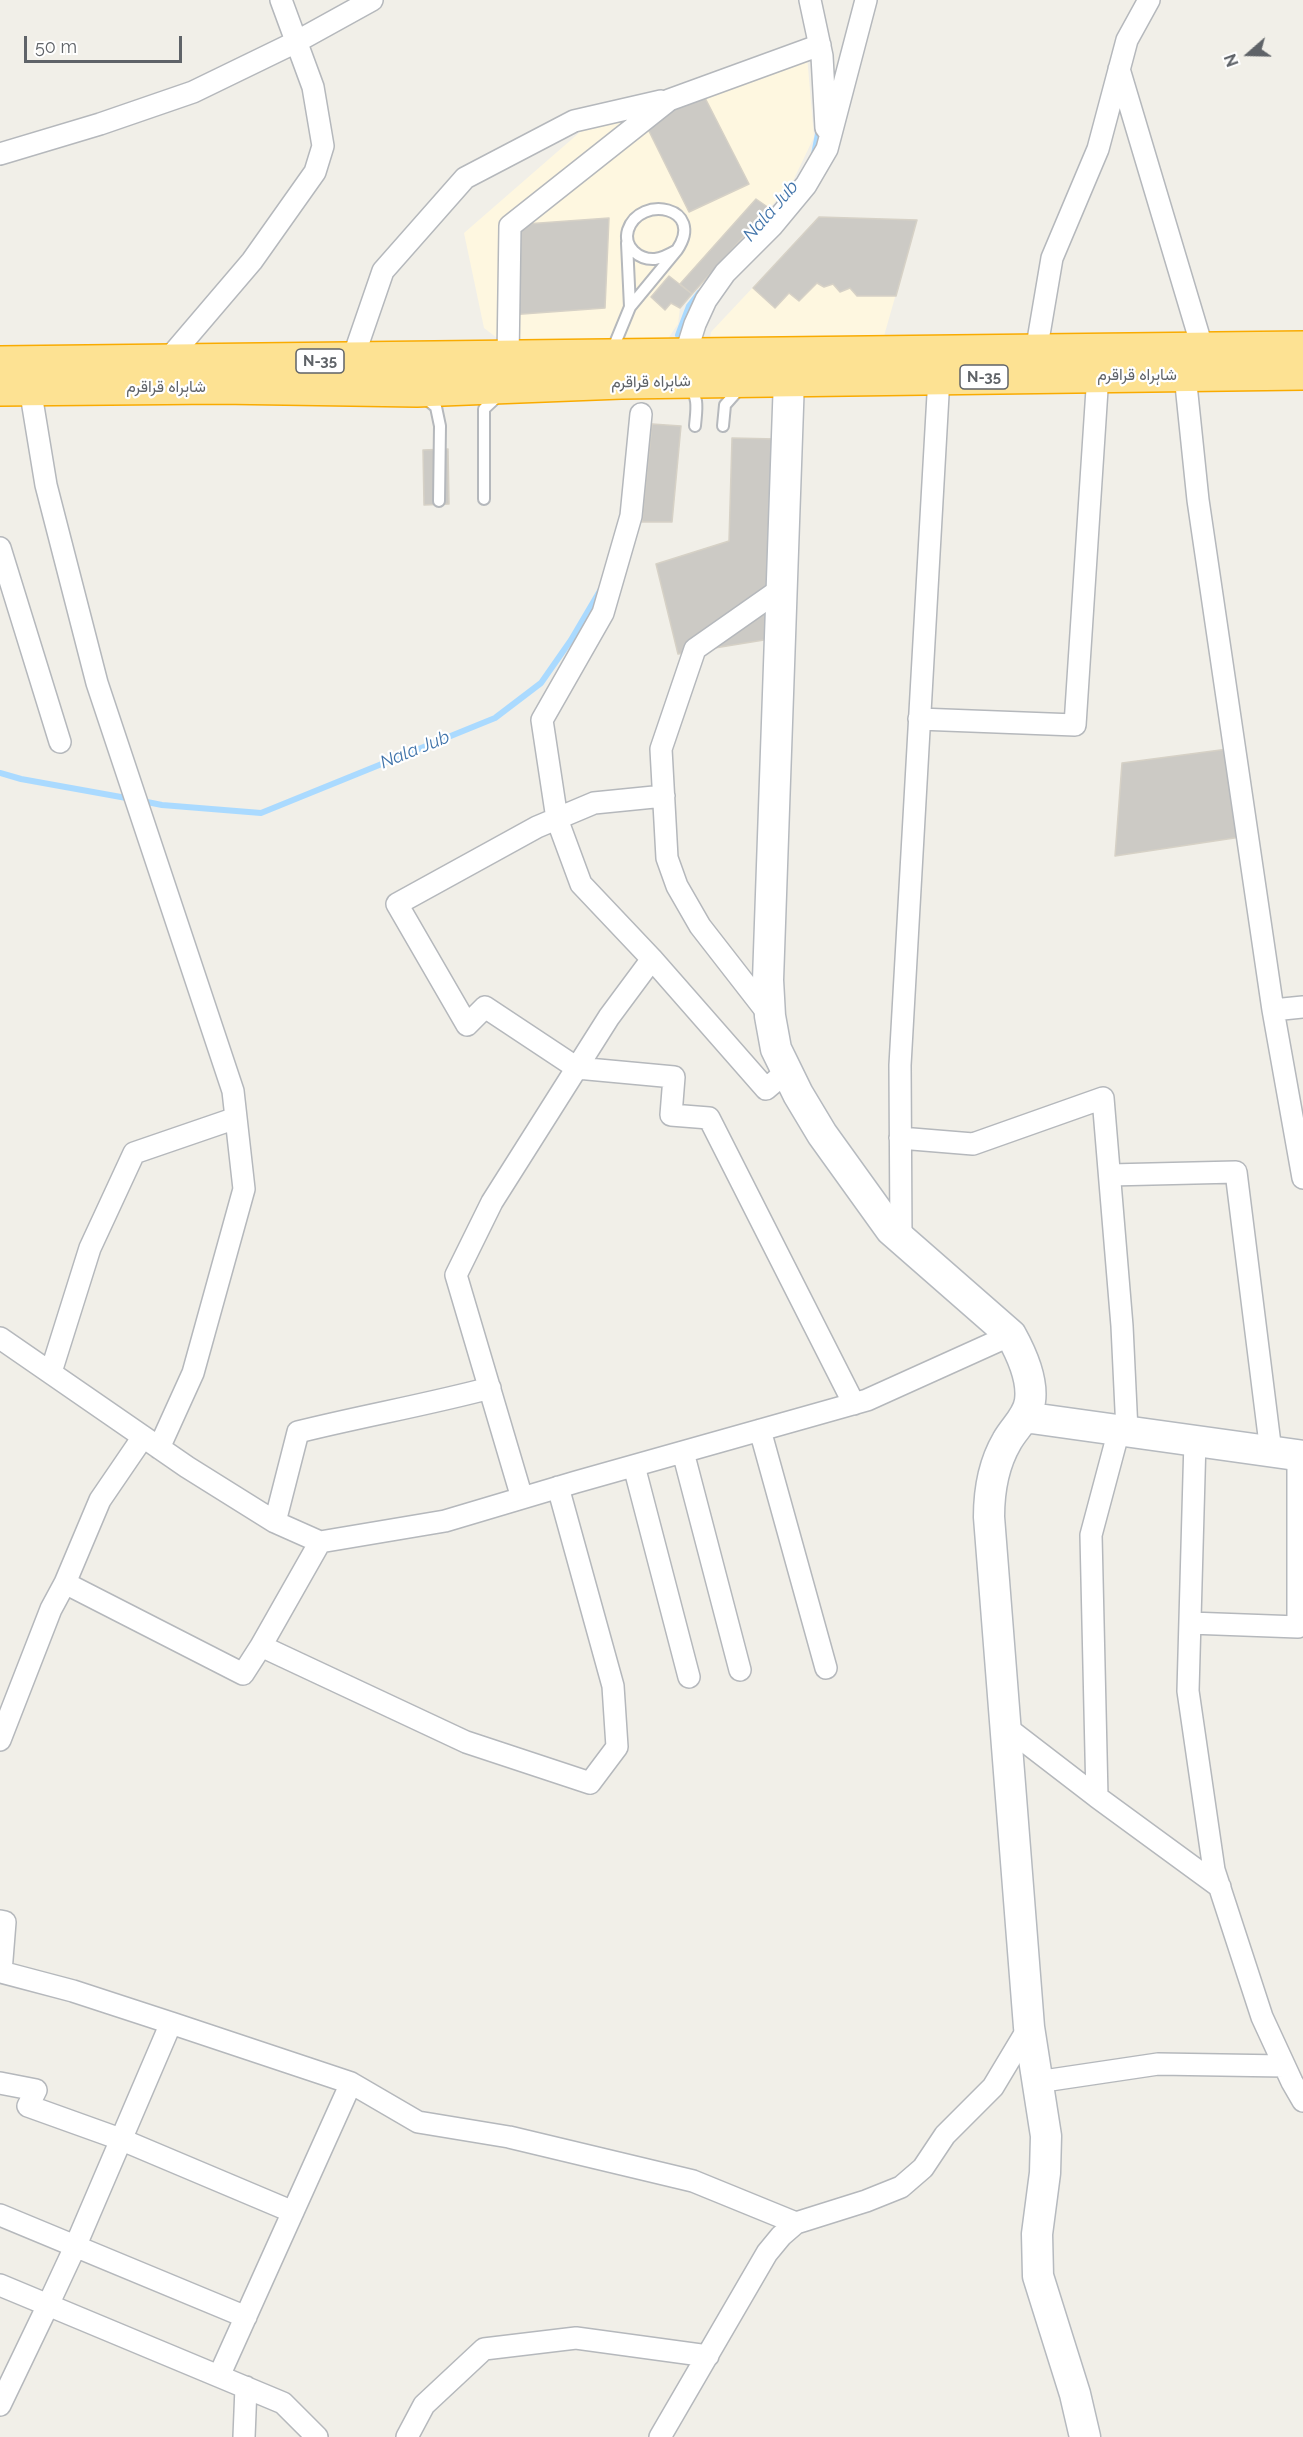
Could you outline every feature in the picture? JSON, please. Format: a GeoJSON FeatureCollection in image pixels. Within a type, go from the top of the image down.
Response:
{"type":"FeatureCollection","features":[{"type":"Feature","properties":{"kind":"highway","name":"شاہراہ قراقرم"},"geometry":{"type":"LineString","coordinates":[[0,363],[165,363],[221,375],[417,390],[512,373],[625,365],[676,369],[752,380],[1098,374],[1303,348]]}},
{"type":"Feature","properties":{"kind":"highway","name":"شاہراہ قراقرم"},"geometry":{"type":"LineString","coordinates":[[676,369],[1036,352],[1194,362],[1303,373]]}},
{"type":"Feature","properties":{"kind":"highway","name":"شاہراہ قراقرم"},"geometry":{"type":"LineString","coordinates":[[15,388],[221,375],[352,361],[512,373]]}},
{"type":"Feature","properties":{"kind":"street"},"geometry":{"type":"LineString","coordinates":[[165,363],[252,261],[315,172],[323,146],[313,87],[281,0]]}},
{"type":"Feature","properties":{"kind":"street"},"geometry":{"type":"LineString","coordinates":[[0,154],[100,124],[193,92],[296,42],[372,0]]}},
{"type":"Feature","properties":{"kind":"street"},"geometry":{"type":"LineString","coordinates":[[810,0],[820,45],[827,149]]}},
{"type":"Feature","properties":{"kind":"street"},"geometry":{"type":"LineString","coordinates":[[676,369],[706,300],[725,273],[772,226],[806,185],[827,149],[866,0]]}},
{"type":"Feature","properties":{"kind":"street"},"geometry":{"type":"LineString","coordinates":[[1036,352],[1052,258],[1098,148],[1127,40],[1149,0]]}},
{"type":"Feature","properties":{"kind":"street"},"geometry":{"type":"LineString","coordinates":[[352,361],[384,271],[465,178],[574,121],[669,99],[820,45]]}},
{"type":"Feature","properties":{"kind":"street"},"geometry":{"type":"LineString","coordinates":[[1119,69],[1194,362],[1198,501],[1273,1010],[1296,1096],[1303,1178]]}},
{"type":"Feature","properties":{"kind":"street"},"geometry":{"type":"LineString","coordinates":[[512,373],[510,226],[669,99]]}},
{"type":"Feature","properties":{"kind":"street"},"geometry":{"type":"LineString","coordinates":[[919,719],[1075,724],[1098,374]]}},
{"type":"Feature","properties":{"kind":"street"},"geometry":{"type":"LineString","coordinates":[[901,1239],[900,1065],[939,378]]}},
{"type":"Feature","properties":{"kind":"street"},"geometry":{"type":"LineString","coordinates":[[789,379],[768,968],[770,1016],[776,1048],[786,1072],[822,1134],[870,1203],[891,1230],[1011,1335],[1020,1350],[1030,1389],[1030,1403],[1024,1417],[1006,1442],[996,1464],[989,1490],[989,1517],[1029,2026],[1046,2136],[1045,2173],[1037,2234],[1038,2276],[1075,2394],[1085,2437]]}},
{"type":"Feature","properties":{"kind":"street"},"geometry":{"type":"LineString","coordinates":[[0,1740],[51,1609],[65,1583],[100,1500],[151,1442],[193,1373],[244,1189],[233,1091],[97,683],[46,485],[15,388]]}},
{"type":"Feature","properties":{"kind":"street"},"geometry":{"type":"LineString","coordinates":[[641,414],[631,516],[603,613],[542,720],[557,819],[581,884],[652,959],[766,1089],[786,1072]]}},
{"type":"Feature","properties":{"kind":"street"},"geometry":{"type":"LineString","coordinates":[[0,548],[60,742]]}},
{"type":"Feature","properties":{"kind":"street"},"geometry":{"type":"LineString","coordinates":[[770,1016],[700,926],[677,886],[667,858],[661,748],[695,649],[782,588]]}},
{"type":"Feature","properties":{"kind":"street"},"geometry":{"type":"LineString","coordinates":[[664,796],[594,803],[477,859],[397,904],[467,1025],[485,1007],[577,1068],[674,1077],[671,1115],[709,1118],[854,1404]]}},
{"type":"Feature","properties":{"kind":"street"},"geometry":{"type":"LineString","coordinates":[[522,1498],[456,1275],[492,1202],[609,1017],[652,959]]}},
{"type":"Feature","properties":{"kind":"street"},"geometry":{"type":"LineString","coordinates":[[1273,1010],[1303,1006]]}},
{"type":"Feature","properties":{"kind":"street"},"geometry":{"type":"LineString","coordinates":[[900,1138],[973,1144],[1103,1098],[1122,1326],[1123,1430],[1091,1535],[1097,1797]]}},
{"type":"Feature","properties":{"kind":"street"},"geometry":{"type":"LineString","coordinates":[[51,1372],[90,1248],[134,1153],[236,1118]]}},
{"type":"Feature","properties":{"kind":"street"},"geometry":{"type":"LineString","coordinates":[[1110,1175],[1236,1172],[1291,1455],[1298,1627],[1190,1623]]}},
{"type":"Feature","properties":{"kind":"street"},"geometry":{"type":"LineString","coordinates":[[0,1338],[151,1442],[275,1522],[320,1542],[445,1521],[854,1404],[1011,1335]]}},
{"type":"Feature","properties":{"kind":"street"},"geometry":{"type":"LineString","coordinates":[[275,1522],[298,1432],[368,1414],[432,1403],[489,1388]]}},
{"type":"Feature","properties":{"kind":"street"},"geometry":{"type":"LineString","coordinates":[[1024,1417],[1291,1455]]}},
{"type":"Feature","properties":{"kind":"street"},"geometry":{"type":"LineString","coordinates":[[760,1430],[826,1668]]}},
{"type":"Feature","properties":{"kind":"street"},"geometry":{"type":"LineString","coordinates":[[1195,1440],[1188,1691],[1214,1870],[1262,2017],[1303,2101]]}},
{"type":"Feature","properties":{"kind":"street"},"geometry":{"type":"LineString","coordinates":[[683,1452],[740,1670]]}},
{"type":"Feature","properties":{"kind":"street"},"geometry":{"type":"LineString","coordinates":[[634,1466],[689,1677]]}},
{"type":"Feature","properties":{"kind":"street"},"geometry":{"type":"LineString","coordinates":[[261,1646],[466,1742],[590,1783],[617,1747],[613,1686],[558,1487]]}},
{"type":"Feature","properties":{"kind":"street"},"geometry":{"type":"LineString","coordinates":[[65,1583],[243,1674],[320,1542]]}},
{"type":"Feature","properties":{"kind":"street"},"geometry":{"type":"LineString","coordinates":[[1006,1727],[1220,1887]]}},
{"type":"Feature","properties":{"kind":"street"},"geometry":{"type":"LineString","coordinates":[[0,1921],[5,1922],[1,1972],[74,1991],[351,2083],[418,2122],[510,2137],[693,2181],[796,2223]]}},
{"type":"Feature","properties":{"kind":"street"},"geometry":{"type":"LineString","coordinates":[[0,2405],[75,2247],[171,2023]]}},
{"type":"Feature","properties":{"kind":"street"},"geometry":{"type":"LineString","coordinates":[[660,2437],[768,2253],[782,2236],[796,2223],[866,2201],[900,2187],[923,2168],[945,2135],[993,2087],[1029,2026]]}},
{"type":"Feature","properties":{"kind":"street"},"geometry":{"type":"LineString","coordinates":[[1037,2082],[1158,2064],[1284,2066]]}},
{"type":"Feature","properties":{"kind":"street"},"geometry":{"type":"LineString","coordinates":[[0,2083],[36,2090],[28,2106],[120,2139],[293,2212]]}},
{"type":"Feature","properties":{"kind":"street"},"geometry":{"type":"LineString","coordinates":[[219,2376],[351,2083]]}},
{"type":"Feature","properties":{"kind":"street"},"geometry":{"type":"LineString","coordinates":[[0,2215],[246,2317]]}},
{"type":"Feature","properties":{"kind":"street"},"geometry":{"type":"LineString","coordinates":[[0,2284],[283,2403],[317,2437]]}},
{"type":"Feature","properties":{"kind":"street"},"geometry":{"type":"LineString","coordinates":[[407,2437],[424,2405],[484,2349],[576,2338],[708,2356]]}},
{"type":"Feature","properties":{"kind":"street"},"geometry":{"type":"LineString","coordinates":[[244,2437],[246,2387]]}},
{"type":"Feature","properties":{"kind":"lane"},"geometry":{"type":"LineString","coordinates":[[625,365],[616,341],[630,307],[683,240],[685,230],[682,220],[675,213],[664,209],[652,209],[642,213],[628,229],[630,307]]}},
{"type":"Feature","properties":{"kind":"lane"},"geometry":{"type":"LineString","coordinates":[[627,238],[636,254],[645,258],[656,259],[677,250]]}},
{"type":"Feature","properties":{"kind":"lane"},"geometry":{"type":"LineString","coordinates":[[676,369],[693,391],[697,405],[695,426]]}},
{"type":"Feature","properties":{"kind":"lane"},"geometry":{"type":"LineString","coordinates":[[484,499],[484,409],[496,397],[512,373]]}},
{"type":"Feature","properties":{"kind":"lane"},"geometry":{"type":"LineString","coordinates":[[723,426],[725,405],[736,390],[752,380]]}},
{"type":"Feature","properties":{"kind":"lane"},"geometry":{"type":"LineString","coordinates":[[417,390],[436,407],[440,426],[439,501]]}},
{"type":"Feature","properties":{"kind":"shaded area"},"geometry":{"type":"Polygon","coordinates":[[[806,44],[814,137],[792,183],[680,308],[678,324],[667,340],[505,344],[484,328],[464,233],[595,119],[806,44]]]}},
{"type":"Feature","properties":{"kind":"shaded area"},"geometry":{"type":"Polygon","coordinates":[[[819,217],[917,220],[884,336],[710,338],[711,332],[819,217]]]}},
{"type":"Feature","properties":{"kind":"building"},"geometry":{"type":"Polygon","coordinates":[[[700,88],[749,184],[689,212],[642,117],[700,88]]]}},
{"type":"Feature","properties":{"kind":"building"},"geometry":{"type":"Polygon","coordinates":[[[756,199],[769,208],[692,294],[680,284],[756,199]]]}},
{"type":"Feature","properties":{"kind":"building"},"geometry":{"type":"Polygon","coordinates":[[[819,217],[917,220],[896,296],[857,296],[850,288],[840,292],[833,284],[824,287],[817,283],[799,301],[789,293],[775,308],[753,288],[819,217]]]}},
{"type":"Feature","properties":{"kind":"building"},"geometry":{"type":"Polygon","coordinates":[[[609,218],[605,308],[509,315],[512,225],[609,218]]]}},
{"type":"Feature","properties":{"kind":"building"},"geometry":{"type":"Polygon","coordinates":[[[669,276],[692,294],[680,308],[671,303],[665,310],[651,297],[669,276]]]}},
{"type":"Feature","properties":{"kind":"building"},"geometry":{"type":"Polygon","coordinates":[[[652,424],[681,426],[672,522],[642,522],[652,424]]]}},
{"type":"Feature","properties":{"kind":"building"},"geometry":{"type":"Polygon","coordinates":[[[732,438],[777,439],[770,639],[678,654],[656,564],[729,541],[732,438]]]}},
{"type":"Feature","properties":{"kind":"building"},"geometry":{"type":"Polygon","coordinates":[[[448,449],[449,504],[424,505],[423,450],[448,449]]]}},
{"type":"Feature","properties":{"kind":"building"},"geometry":{"type":"Polygon","coordinates":[[[1228,749],[1241,837],[1115,856],[1122,763],[1228,749]]]}},
{"type":"Feature","properties":{"kind":"waterway","name":"Nala Jub"},"geometry":{"type":"LineString","coordinates":[[814,154],[819,129]]}},
{"type":"Feature","properties":{"kind":"waterway","name":"Nala Jub"},"geometry":{"type":"LineString","coordinates":[[678,335],[689,306],[699,293]]}},
{"type":"Feature","properties":{"kind":"waterway","name":"Nala Jub"},"geometry":{"type":"LineString","coordinates":[[142,801],[162,805],[261,813],[495,718],[541,683],[571,640],[601,589]]}},
{"type":"Feature","properties":{"kind":"waterway","name":"Nala Jub"},"geometry":{"type":"LineString","coordinates":[[0,773],[21,779],[132,799]]}}]}
